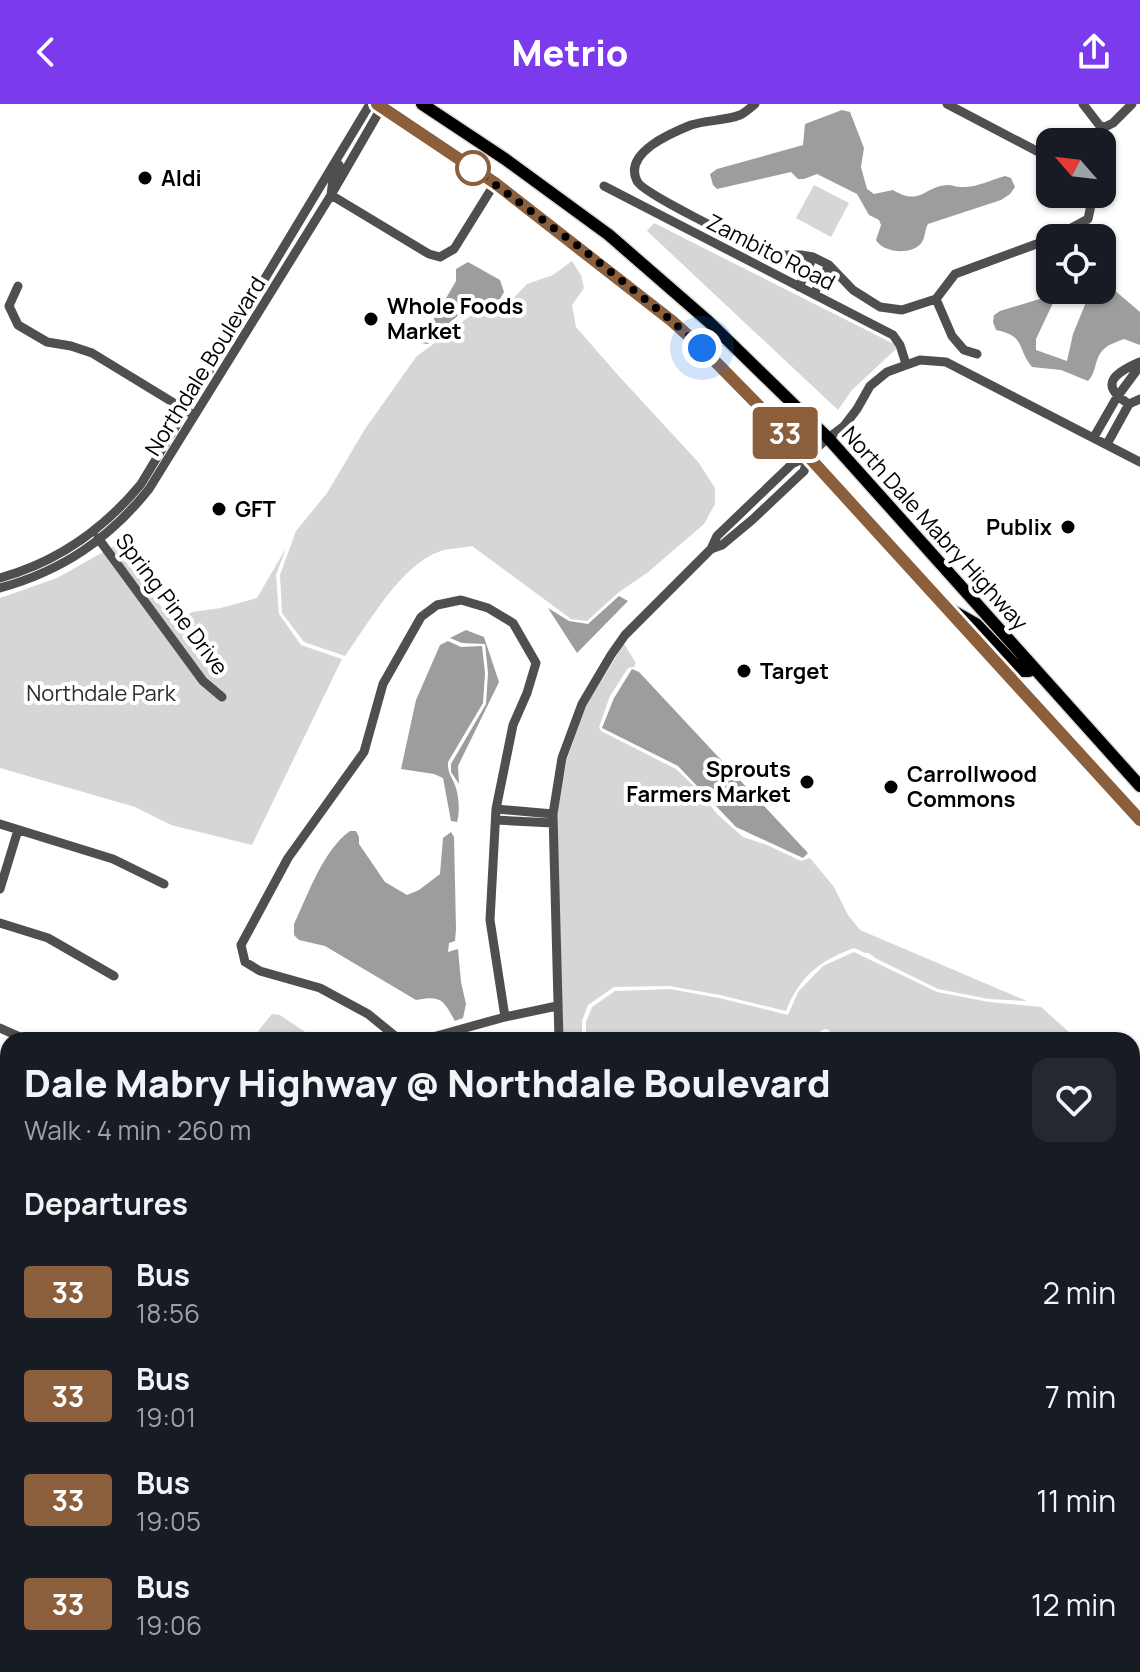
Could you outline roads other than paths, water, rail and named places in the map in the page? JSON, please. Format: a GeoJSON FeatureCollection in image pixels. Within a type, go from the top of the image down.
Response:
{"type":"FeatureCollection","features":[{"type":"Feature","properties":{"kind":"main road","name":"North Dale Mabry Highway"},"geometry":{"type":"LineString","coordinates":[[422,104],[505,159],[631,253],[709,322],[828,438],[1140,786]]}},
{"type":"Feature","properties":{"kind":"main road","name":"North Dale Mabry Highway"},"geometry":{"type":"LineString","coordinates":[[378,105],[495,183],[672,321],[808,456],[1140,820]]}},
{"type":"Feature","properties":{"kind":"main road"},"geometry":{"type":"LineString","coordinates":[[943,605],[976,624],[1021,671],[1029,671],[1033,667]]}},
{"type":"Feature","properties":{"kind":"street"},"geometry":{"type":"LineString","coordinates":[[755,104],[741,115],[691,125],[646,148],[637,159],[637,181],[657,196],[752,246],[778,255],[813,257],[829,265],[853,290],[880,307],[902,310],[936,299],[955,274],[1036,245]]}},
{"type":"Feature","properties":{"kind":"street"},"geometry":{"type":"LineString","coordinates":[[947,104],[1036,151]]}},
{"type":"Feature","properties":{"kind":"street"},"geometry":{"type":"LineString","coordinates":[[1083,104],[1100,126],[1105,127],[1132,104]]}},
{"type":"Feature","properties":{"kind":"street","name":"Northdale Boulevard"},"geometry":{"type":"LineString","coordinates":[[191,414],[251,303],[319,188],[347,143],[378,105]]}},
{"type":"Feature","properties":{"kind":"street","name":"Northdale Boulevard"},"geometry":{"type":"LineString","coordinates":[[0,588],[62,564],[97,536],[141,484],[261,310],[331,195],[378,105]]}},
{"type":"Feature","properties":{"kind":"street"},"geometry":{"type":"LineString","coordinates":[[347,143],[333,179],[331,195],[429,254],[440,257],[454,249],[495,183]]}},
{"type":"Feature","properties":{"kind":"street","name":"Zambito Road"},"geometry":{"type":"LineString","coordinates":[[604,186],[893,335],[906,364]]}},
{"type":"Feature","properties":{"kind":"street"},"geometry":{"type":"LineString","coordinates":[[298,248],[320,198],[319,188]]}},
{"type":"Feature","properties":{"kind":"street"},"geometry":{"type":"LineString","coordinates":[[1079,224],[1088,219],[1090,208]]}},
{"type":"Feature","properties":{"kind":"street"},"geometry":{"type":"LineString","coordinates":[[799,287],[813,257]]}},
{"type":"Feature","properties":{"kind":"street"},"geometry":{"type":"LineString","coordinates":[[814,294],[829,265]]}},
{"type":"Feature","properties":{"kind":"street"},"geometry":{"type":"LineString","coordinates":[[18,286],[9,306],[18,325],[47,342],[92,353],[191,414]]}},
{"type":"Feature","properties":{"kind":"street"},"geometry":{"type":"LineString","coordinates":[[936,299],[952,336],[964,350],[977,354]]}},
{"type":"Feature","properties":{"kind":"street"},"geometry":{"type":"LineString","coordinates":[[251,303],[261,310]]}},
{"type":"Feature","properties":{"kind":"street"},"geometry":{"type":"LineString","coordinates":[[559,1032],[553,818],[562,758],[582,704],[625,635],[711,549],[722,545],[804,471],[808,456],[844,426],[870,386],[887,372],[906,364],[920,360],[946,362],[1140,462]]}},
{"type":"Feature","properties":{"kind":"street"},"geometry":{"type":"LineString","coordinates":[[1129,404],[1117,397],[1112,387],[1113,380],[1116,374],[1140,364]]}},
{"type":"Feature","properties":{"kind":"street"},"geometry":{"type":"LineString","coordinates":[[1094,437],[1117,397]]}},
{"type":"Feature","properties":{"kind":"street"},"geometry":{"type":"LineString","coordinates":[[1107,444],[1129,404],[1140,399]]}},
{"type":"Feature","properties":{"kind":"street","name":"Northdale Boulevard"},"geometry":{"type":"LineString","coordinates":[[0,578],[97,536]]}},
{"type":"Feature","properties":{"kind":"street","name":"Spring Pine Drive"},"geometry":{"type":"LineString","coordinates":[[97,536],[203,681],[222,697]]}},
{"type":"Feature","properties":{"kind":"street"},"geometry":{"type":"LineString","coordinates":[[390,1032],[368,1014],[320,988],[260,971],[245,962],[241,945],[288,858],[364,752],[383,684],[421,617],[437,605],[461,600],[488,608],[513,623],[536,663],[513,725],[496,809],[490,920],[505,1017]]}},
{"type":"Feature","properties":{"kind":"street"},"geometry":{"type":"LineString","coordinates":[[496,809],[553,818]]}},
{"type":"Feature","properties":{"kind":"street"},"geometry":{"type":"LineString","coordinates":[[496,820],[553,818]]}},
{"type":"Feature","properties":{"kind":"street"},"geometry":{"type":"LineString","coordinates":[[0,824],[113,859],[164,884]]}},
{"type":"Feature","properties":{"kind":"street"},"geometry":{"type":"LineString","coordinates":[[0,889],[18,830]]}},
{"type":"Feature","properties":{"kind":"street"},"geometry":{"type":"LineString","coordinates":[[0,923],[48,938],[114,976]]}},
{"type":"Feature","properties":{"kind":"street"},"geometry":{"type":"LineString","coordinates":[[451,1032],[557,1006]]}},
{"type":"Feature","properties":{"kind":"place","name":"Aldi"},"geometry":{"type":"Point","coordinates":[145,178]}},
{"type":"Feature","properties":{"kind":"place","name":"Whole Foods Market"},"geometry":{"type":"Point","coordinates":[371,319]}},
{"type":"Feature","properties":{"kind":"place","name":"GFT"},"geometry":{"type":"Point","coordinates":[219,509]}},
{"type":"Feature","properties":{"kind":"place","name":"Publix"},"geometry":{"type":"Point","coordinates":[1068,527]}},
{"type":"Feature","properties":{"kind":"place","name":"Target"},"geometry":{"type":"Point","coordinates":[744,671]}},
{"type":"Feature","properties":{"kind":"place","name":"Sprouts Farmers Market"},"geometry":{"type":"Point","coordinates":[807,782]}},
{"type":"Feature","properties":{"kind":"place","name":"Carrollwood Commons"},"geometry":{"type":"Point","coordinates":[891,787]}},
{"type":"Feature","properties":{"kind":"park label","name":"Northdale Park"},"geometry":{"type":"Point","coordinates":[101,693]}}]}
